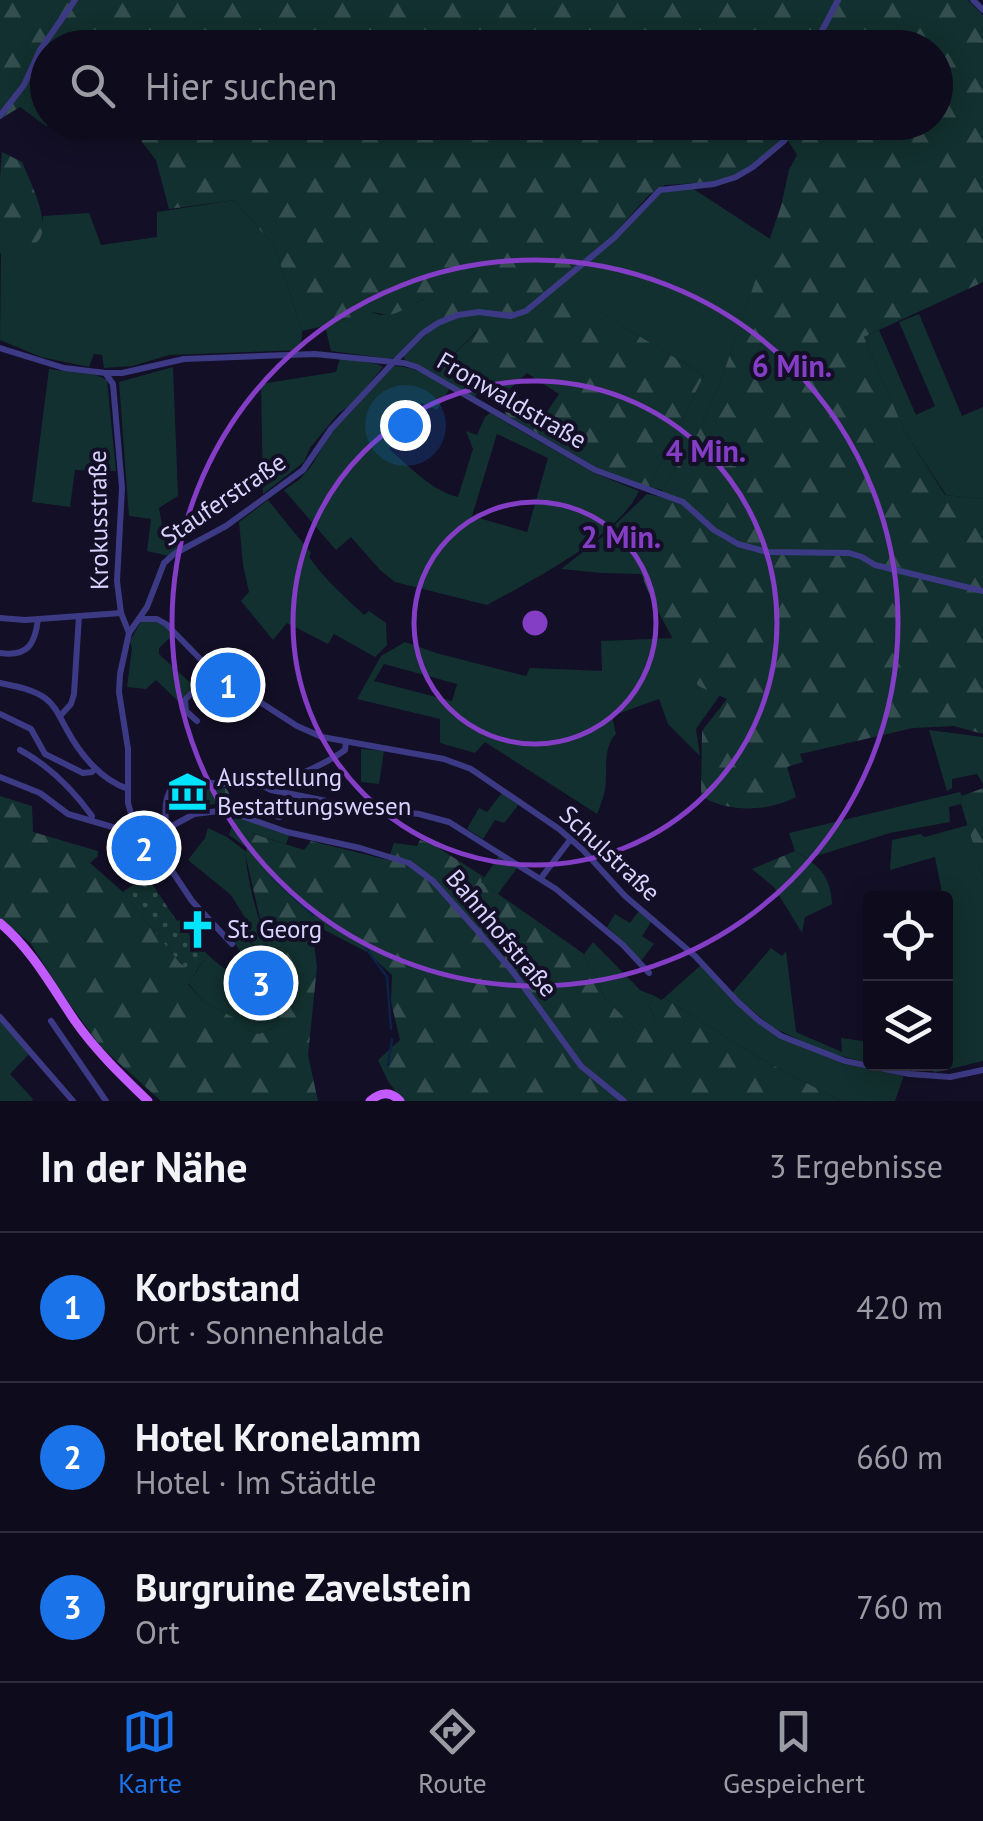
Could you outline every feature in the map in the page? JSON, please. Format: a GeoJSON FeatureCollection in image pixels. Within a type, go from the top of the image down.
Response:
{"type":"FeatureCollection","features":[{"type":"Feature","properties":{"kind":"main road"},"geometry":{"type":"LineString","coordinates":[[0,923],[34,956],[98,1050],[148,1101]]}},
{"type":"Feature","properties":{"kind":"main road"},"geometry":{"type":"LineString","coordinates":[[370,1101],[382,1094],[392,1094],[400,1101]]}},
{"type":"Feature","properties":{"kind":"street"},"geometry":{"type":"LineString","coordinates":[[54,30],[75,0]]}},
{"type":"Feature","properties":{"kind":"street"},"geometry":{"type":"LineString","coordinates":[[822,30],[838,0]]}},
{"type":"Feature","properties":{"kind":"street"},"geometry":{"type":"LineString","coordinates":[[973,0],[983,10]]}},
{"type":"Feature","properties":{"kind":"street"},"geometry":{"type":"LineString","coordinates":[[0,116],[30,72]]}},
{"type":"Feature","properties":{"kind":"street","name":"Stauferstraße"},"geometry":{"type":"LineString","coordinates":[[129,633],[147,607],[164,562],[226,526],[303,470],[331,429],[423,334],[444,320],[479,312],[511,316],[526,311],[614,238],[660,190],[714,184],[736,177],[784,140]]}},
{"type":"Feature","properties":{"kind":"street","name":"Fronwaldstraße"},"geometry":{"type":"LineString","coordinates":[[0,348],[64,368],[106,374],[122,374],[184,359],[315,354],[417,367],[594,470],[683,502],[714,530],[738,544],[767,552],[848,553],[875,565],[983,591]]}},
{"type":"Feature","properties":{"kind":"street","name":"Krokusstraße"},"geometry":{"type":"LineString","coordinates":[[106,374],[112,384],[122,488],[117,581],[121,612],[129,633]]}},
{"type":"Feature","properties":{"kind":"street"},"geometry":{"type":"LineString","coordinates":[[112,384],[122,374]]}},
{"type":"Feature","properties":{"kind":"street"},"geometry":{"type":"LineString","coordinates":[[0,618],[25,620],[121,612]]}},
{"type":"Feature","properties":{"kind":"street"},"geometry":{"type":"LineString","coordinates":[[60,716],[74,694],[79,616]]}},
{"type":"Feature","properties":{"kind":"street"},"geometry":{"type":"LineString","coordinates":[[0,653],[18,654],[30,646],[38,618]]}},
{"type":"Feature","properties":{"kind":"street","name":"Schulstraße"},"geometry":{"type":"LineString","coordinates":[[139,619],[156,619],[166,624],[212,671],[297,726],[346,742],[444,759],[472,769],[583,850],[625,896],[695,956],[758,1020],[781,1036],[844,1062],[929,1077],[983,1070]]}},
{"type":"Feature","properties":{"kind":"street"},"geometry":{"type":"LineString","coordinates":[[128,830],[132,817],[128,803],[127,738],[119,692],[129,633]]}},
{"type":"Feature","properties":{"kind":"street"},"geometry":{"type":"LineString","coordinates":[[197,721],[186,711],[185,700],[212,671]]}},
{"type":"Feature","properties":{"kind":"street"},"geometry":{"type":"LineString","coordinates":[[0,683],[37,694],[50,703],[95,769],[128,789]]}},
{"type":"Feature","properties":{"kind":"street"},"geometry":{"type":"LineString","coordinates":[[0,714],[31,729],[43,757],[92,816],[91,820]]}},
{"type":"Feature","properties":{"kind":"street"},"geometry":{"type":"LineString","coordinates":[[169,827],[167,799],[178,784],[263,786],[325,763],[345,750],[346,742]]}},
{"type":"Feature","properties":{"kind":"street"},"geometry":{"type":"LineString","coordinates":[[20,750],[83,773],[95,769]]}},
{"type":"Feature","properties":{"kind":"street"},"geometry":{"type":"LineString","coordinates":[[0,777],[40,792],[68,814],[150,838],[192,901],[232,944]]}},
{"type":"Feature","properties":{"kind":"street"},"geometry":{"type":"LineString","coordinates":[[263,786],[449,822],[541,878],[614,938],[648,973]]}},
{"type":"Feature","properties":{"kind":"street"},"geometry":{"type":"LineString","coordinates":[[233,813],[240,808],[280,817]]}},
{"type":"Feature","properties":{"kind":"street","name":"Bahnhofstraße"},"geometry":{"type":"LineString","coordinates":[[150,838],[194,814],[233,813],[287,832],[396,858],[421,870],[512,972],[581,1066],[624,1101]]}},
{"type":"Feature","properties":{"kind":"street"},"geometry":{"type":"LineString","coordinates":[[541,878],[570,840]]}},
{"type":"Feature","properties":{"kind":"street"},"geometry":{"type":"LineString","coordinates":[[0,1017],[73,1101]]}},
{"type":"Feature","properties":{"kind":"street"},"geometry":{"type":"LineString","coordinates":[[52,1021],[106,1101]]}},
{"type":"Feature","properties":{"kind":"green space"},"geometry":{"type":"Polygon","coordinates":[[[0,0],[968,0],[983,15],[983,282],[864,337],[905,432],[945,495],[983,499],[983,734],[954,726],[913,728],[800,754],[803,762],[787,767],[796,797],[773,806],[749,809],[712,802],[701,796],[702,731],[727,699],[698,686],[641,574],[643,535],[665,498],[662,490],[698,433],[720,383],[781,206],[789,170],[797,155],[784,140],[953,140],[953,30],[30,30],[30,114],[20,107],[0,116],[0,0]]]}},
{"type":"Feature","properties":{"kind":"green space"},"geometry":{"type":"Polygon","coordinates":[[[781,140],[753,166],[734,175],[712,182],[665,185],[649,195],[612,236],[554,285],[704,375],[649,487],[595,467],[508,416],[505,413],[509,407],[539,424],[559,394],[527,373],[505,393],[497,382],[481,386],[474,399],[434,374],[478,331],[467,315],[437,321],[423,299],[393,314],[363,312],[354,319],[302,331],[274,244],[235,200],[169,209],[156,160],[142,142],[781,140]]]}},
{"type":"Feature","properties":{"kind":"green space"},"geometry":{"type":"Polygon","coordinates":[[[2,152],[22,162],[39,205],[43,229],[34,244],[2,249],[0,255],[0,179],[2,152]]]}},
{"type":"Feature","properties":{"kind":"green space"},"geometry":{"type":"Polygon","coordinates":[[[692,188],[770,239],[720,383],[698,433],[662,490],[649,487],[704,375],[557,287],[659,193],[692,188]]]}},
{"type":"Feature","properties":{"kind":"green space"},"geometry":{"type":"Polygon","coordinates":[[[235,200],[274,244],[302,331],[301,350],[169,355],[133,366],[104,368],[102,355],[94,354],[89,367],[41,357],[0,340],[1,249],[41,237],[43,216],[89,213],[101,245],[157,237],[157,212],[235,200]]]}},
{"type":"Feature","properties":{"kind":"green space"},"geometry":{"type":"Polygon","coordinates":[[[424,299],[437,321],[397,356],[391,359],[331,351],[325,326],[369,311],[380,315],[395,313],[424,299]]]}},
{"type":"Feature","properties":{"kind":"green space"},"geometry":{"type":"Polygon","coordinates":[[[919,314],[962,416],[983,407],[983,499],[946,495],[905,432],[864,337],[879,330],[916,415],[935,406],[899,322],[919,314]]]}},
{"type":"Feature","properties":{"kind":"green space"},"geometry":{"type":"Polygon","coordinates":[[[467,315],[478,330],[434,374],[406,361],[403,356],[439,323],[467,315]]]}},
{"type":"Feature","properties":{"kind":"green space"},"geometry":{"type":"Polygon","coordinates":[[[340,358],[383,367],[355,401],[337,415],[310,448],[304,462],[263,494],[261,384],[336,372],[340,358]]]}},
{"type":"Feature","properties":{"kind":"green space"},"geometry":{"type":"Polygon","coordinates":[[[394,366],[401,367],[423,373],[450,388],[437,410],[422,403],[389,449],[439,489],[458,497],[473,449],[466,431],[477,435],[490,413],[594,473],[639,491],[613,525],[593,541],[487,605],[395,582],[351,537],[336,550],[284,490],[312,465],[330,434],[394,366]],[[497,434],[472,516],[527,532],[548,458],[497,434]]]}},
{"type":"Feature","properties":{"kind":"green space"},"geometry":{"type":"Polygon","coordinates":[[[173,367],[178,496],[159,508],[162,525],[179,528],[178,548],[168,556],[147,551],[151,519],[129,516],[119,382],[173,367]]]}},
{"type":"Feature","properties":{"kind":"green space"},"geometry":{"type":"Polygon","coordinates":[[[49,369],[107,380],[116,471],[75,470],[70,507],[32,502],[49,369]]]}},
{"type":"Feature","properties":{"kind":"green space"},"geometry":{"type":"Polygon","coordinates":[[[647,494],[666,498],[643,535],[641,574],[561,569],[601,538],[647,494]]]}},
{"type":"Feature","properties":{"kind":"green space"},"geometry":{"type":"Polygon","coordinates":[[[268,500],[328,580],[364,615],[369,611],[386,623],[387,645],[375,657],[334,634],[328,644],[287,623],[273,640],[241,601],[249,592],[239,522],[268,500]]]}},
{"type":"Feature","properties":{"kind":"green space"},"geometry":{"type":"Polygon","coordinates":[[[141,621],[162,623],[174,634],[159,648],[159,654],[195,687],[180,703],[156,680],[146,689],[127,687],[130,641],[141,621]]]}},
{"type":"Feature","properties":{"kind":"green space"},"geometry":{"type":"Polygon","coordinates":[[[674,638],[698,686],[720,695],[696,729],[700,756],[668,724],[659,699],[612,716],[616,734],[609,746],[605,790],[597,814],[485,742],[475,753],[440,743],[440,719],[357,699],[381,656],[405,642],[526,676],[530,668],[602,671],[601,641],[674,638]],[[384,664],[374,681],[452,701],[457,684],[384,664]]]}},
{"type":"Feature","properties":{"kind":"green space"},"geometry":{"type":"Polygon","coordinates":[[[929,730],[983,737],[983,784],[977,774],[952,779],[952,788],[947,791],[929,730]]]}},
{"type":"Feature","properties":{"kind":"green space"},"geometry":{"type":"Polygon","coordinates":[[[361,749],[384,751],[379,784],[361,782],[361,749]]]}},
{"type":"Feature","properties":{"kind":"green space"},"geometry":{"type":"Polygon","coordinates":[[[188,786],[226,788],[234,802],[188,807],[181,791],[188,786]]]}},
{"type":"Feature","properties":{"kind":"green space"},"geometry":{"type":"Polygon","coordinates":[[[983,788],[983,876],[961,804],[962,796],[983,788]]]}},
{"type":"Feature","properties":{"kind":"green space"},"geometry":{"type":"Polygon","coordinates":[[[960,792],[961,804],[949,807],[950,822],[890,833],[813,857],[811,861],[795,851],[789,833],[960,792]]]}},
{"type":"Feature","properties":{"kind":"green space"},"geometry":{"type":"Polygon","coordinates":[[[502,793],[519,804],[504,823],[495,820],[483,839],[467,829],[479,808],[487,812],[502,793]]]}},
{"type":"Feature","properties":{"kind":"green space"},"geometry":{"type":"Polygon","coordinates":[[[0,796],[32,806],[33,832],[98,851],[90,863],[123,892],[180,963],[194,974],[188,984],[204,1002],[248,1025],[245,1030],[259,1034],[275,1027],[289,994],[261,923],[245,853],[251,833],[304,850],[311,841],[388,860],[394,843],[417,846],[420,840],[484,877],[481,882],[584,954],[605,998],[639,1033],[655,1019],[649,1006],[655,996],[664,998],[761,1059],[841,1101],[403,1101],[378,1060],[400,1040],[391,1002],[392,975],[367,952],[311,923],[317,967],[308,1055],[318,1101],[161,1101],[101,1047],[31,944],[0,918],[0,796]]]}},
{"type":"Feature","properties":{"kind":"green space"},"geometry":{"type":"Polygon","coordinates":[[[235,816],[289,836],[286,844],[252,833],[246,847],[229,835],[235,816]]]}},
{"type":"Feature","properties":{"kind":"green space"},"geometry":{"type":"Polygon","coordinates":[[[968,825],[983,876],[983,1061],[953,1068],[953,891],[942,891],[935,857],[890,870],[892,840],[920,834],[925,837],[968,825]]]}},
{"type":"Feature","properties":{"kind":"green space"},"geometry":{"type":"Polygon","coordinates":[[[208,828],[245,851],[261,924],[289,994],[275,1027],[259,1034],[245,1030],[247,1025],[204,1002],[188,983],[208,955],[267,1001],[275,991],[267,966],[243,933],[250,926],[231,895],[188,860],[208,828]]]}},
{"type":"Feature","properties":{"kind":"green space"},"geometry":{"type":"Polygon","coordinates":[[[795,851],[822,872],[832,904],[805,917],[802,933],[774,887],[752,869],[795,851]]]}},
{"type":"Feature","properties":{"kind":"green space"},"geometry":{"type":"Polygon","coordinates":[[[499,856],[517,868],[498,894],[481,882],[499,856]]]}},
{"type":"Feature","properties":{"kind":"green space"},"geometry":{"type":"Polygon","coordinates":[[[146,875],[177,921],[182,919],[190,936],[208,955],[194,974],[180,963],[123,892],[146,875]]]}},
{"type":"Feature","properties":{"kind":"green space"},"geometry":{"type":"Polygon","coordinates":[[[639,911],[651,922],[642,936],[654,944],[641,961],[607,927],[615,914],[630,923],[639,911]]]}},
{"type":"Feature","properties":{"kind":"green space"},"geometry":{"type":"Polygon","coordinates":[[[241,935],[266,964],[243,984],[237,979],[253,958],[241,952],[233,941],[241,935]]]}},
{"type":"Feature","properties":{"kind":"green space"},"geometry":{"type":"Polygon","coordinates":[[[593,942],[640,990],[655,996],[649,1006],[655,1019],[640,1034],[605,998],[584,954],[593,942]]]}},
{"type":"Feature","properties":{"kind":"green space"},"geometry":{"type":"Polygon","coordinates":[[[771,948],[782,956],[786,951],[796,1032],[842,1052],[841,1038],[863,1041],[863,1061],[827,1053],[772,1027],[732,993],[771,948]]]}},
{"type":"Feature","properties":{"kind":"green space"},"geometry":{"type":"Polygon","coordinates":[[[701,965],[771,1032],[844,1064],[863,1067],[863,1071],[904,1075],[895,1101],[841,1101],[761,1059],[664,998],[701,965]]]}},
{"type":"Feature","properties":{"kind":"green space"},"geometry":{"type":"Polygon","coordinates":[[[0,1021],[30,1053],[10,1074],[32,1101],[0,1101],[0,1021]]]}},
{"type":"Feature","properties":{"kind":"waterway"},"geometry":{"type":"LineString","coordinates":[[272,877],[313,915]]}},
{"type":"Feature","properties":{"kind":"waterway"},"geometry":{"type":"LineString","coordinates":[[328,923],[363,944],[387,977],[391,1029]]}},
{"type":"Feature","properties":{"kind":"waterway"},"geometry":{"type":"LineString","coordinates":[[388,1065],[392,1039]]}},
{"type":"Feature","properties":{"kind":"place","name":"Korbstand"},"geometry":{"type":"Point","coordinates":[228,685]}},
{"type":"Feature","properties":{"kind":"place","name":"Ausstellung Bestattungswesen"},"geometry":{"type":"Point","coordinates":[187,791]}},
{"type":"Feature","properties":{"kind":"place","name":"Hotel Kronelamm"},"geometry":{"type":"Point","coordinates":[144,848]}},
{"type":"Feature","properties":{"kind":"place","name":"St. Georg"},"geometry":{"type":"Point","coordinates":[197,929]}},
{"type":"Feature","properties":{"kind":"place","name":"Burgruine Zavelstein"},"geometry":{"type":"Point","coordinates":[261,983]}}]}
